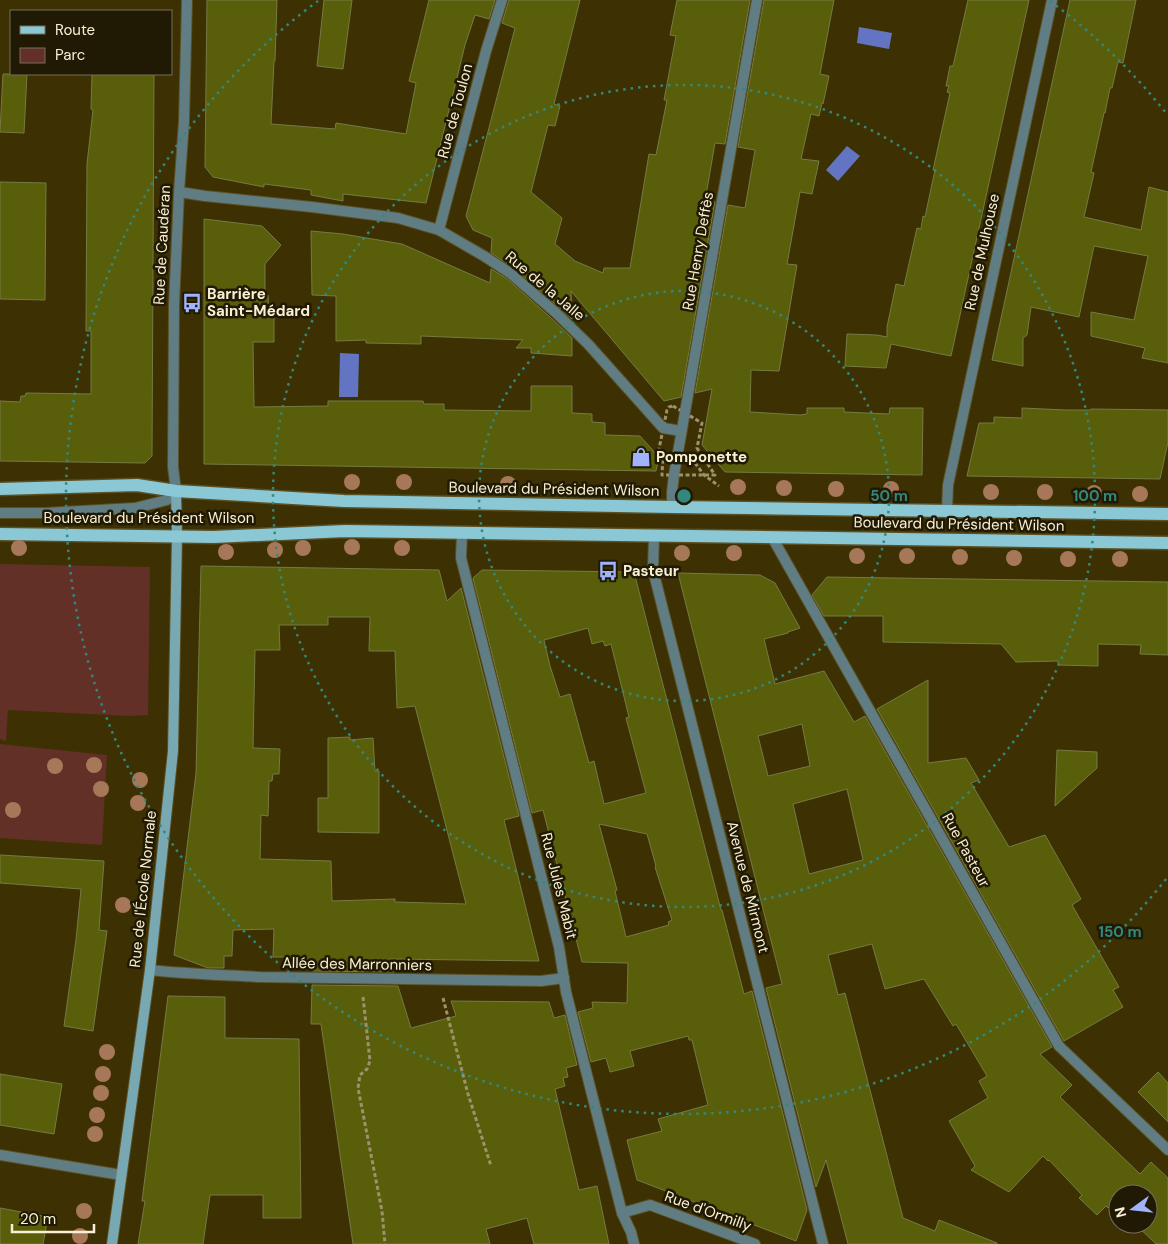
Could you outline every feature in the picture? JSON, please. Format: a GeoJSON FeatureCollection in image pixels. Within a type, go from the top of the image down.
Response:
{"type":"FeatureCollection","features":[{"type":"Feature","properties":{"kind":"main road","name":"Boulevard du Président Wilson"},"geometry":{"type":"LineString","coordinates":[[0,489],[137,485],[176,491],[344,501],[672,508],[1168,514]]}},
{"type":"Feature","properties":{"kind":"main road","name":"Rue de l'École Normale"},"geometry":{"type":"LineString","coordinates":[[112,1244],[150,970],[173,751],[177,536],[176,491]]}},
{"type":"Feature","properties":{"kind":"main road","name":"Boulevard du Président Wilson"},"geometry":{"type":"LineString","coordinates":[[0,534],[214,537],[344,531],[1168,543]]}},
{"type":"Feature","properties":{"kind":"street","name":"Rue de Caudéran"},"geometry":{"type":"LineString","coordinates":[[176,491],[173,467],[174,305],[184,121],[187,0]]}},
{"type":"Feature","properties":{"kind":"street","name":"Rue de Toulon"},"geometry":{"type":"LineString","coordinates":[[439,230],[486,51],[502,0]]}},
{"type":"Feature","properties":{"kind":"street","name":"Rue Henry Deffès"},"geometry":{"type":"LineString","coordinates":[[672,508],[672,492],[681,431],[757,0]]}},
{"type":"Feature","properties":{"kind":"street","name":"Rue de Mulhouse"},"geometry":{"type":"LineString","coordinates":[[947,511],[948,485],[1052,0]]}},
{"type":"Feature","properties":{"kind":"street","name":"Rue de la Jalle"},"geometry":{"type":"LineString","coordinates":[[179,192],[398,218],[439,230],[510,273],[588,344],[663,428],[681,431]]}},
{"type":"Feature","properties":{"kind":"street"},"geometry":{"type":"LineString","coordinates":[[0,513],[45,514],[135,508],[167,500],[176,491]]}},
{"type":"Feature","properties":{"kind":"street","name":"Rue Jules Mabit"},"geometry":{"type":"LineString","coordinates":[[462,533],[460,558],[559,947],[566,992],[622,1213],[631,1232],[634,1244]]}},
{"type":"Feature","properties":{"kind":"street","name":"Avenue de Mirmont"},"geometry":{"type":"LineString","coordinates":[[654,536],[653,570],[823,1244]]}},
{"type":"Feature","properties":{"kind":"street","name":"Rue Pasteur"},"geometry":{"type":"LineString","coordinates":[[772,537],[1059,1046],[1168,1150]]}},
{"type":"Feature","properties":{"kind":"street","name":"Allée des Marronniers"},"geometry":{"type":"LineString","coordinates":[[150,970],[260,977],[362,979],[541,982],[564,978]]}},
{"type":"Feature","properties":{"kind":"street"},"geometry":{"type":"LineString","coordinates":[[0,1155],[122,1175]]}},
{"type":"Feature","properties":{"kind":"street","name":"Rue d'Ormilly"},"geometry":{"type":"LineString","coordinates":[[622,1213],[650,1205],[754,1244]]}},
{"type":"Feature","properties":{"kind":"path"},"geometry":{"type":"LineString","coordinates":[[681,431],[692,444],[693,459],[704,475],[746,508]]}},
{"type":"Feature","properties":{"kind":"path"},"geometry":{"type":"LineString","coordinates":[[362,979],[370,1061],[367,1069],[360,1075],[358,1088],[382,1211],[385,1244]]}},
{"type":"Feature","properties":{"kind":"path"},"geometry":{"type":"LineString","coordinates":[[439,980],[468,1094],[491,1166]]}},
{"type":"Feature","properties":{"kind":"green space"},"geometry":{"type":"Polygon","coordinates":[[[0,564],[150,567],[148,715],[130,716],[8,710],[6,741],[0,739],[0,564]]]}},
{"type":"Feature","properties":{"kind":"green space"},"geometry":{"type":"Polygon","coordinates":[[[0,744],[107,755],[102,845],[0,838],[0,744]]]}},
{"type":"Feature","properties":{"kind":"water"},"geometry":{"type":"Polygon","coordinates":[[[859,27],[892,33],[889,49],[857,43],[859,27]]]}},
{"type":"Feature","properties":{"kind":"water"},"geometry":{"type":"Polygon","coordinates":[[[847,146],[860,156],[838,181],[826,170],[847,146]]]}},
{"type":"Feature","properties":{"kind":"water"},"geometry":{"type":"Polygon","coordinates":[[[340,353],[359,354],[358,397],[339,397],[340,353]]]}},
{"type":"Feature","properties":{"kind":"building"},"geometry":{"type":"Polygon","coordinates":[[[207,0],[277,0],[271,124],[335,129],[336,123],[406,134],[416,83],[409,81],[429,0],[495,0],[489,19],[475,15],[465,45],[426,203],[343,194],[343,201],[311,195],[311,190],[264,184],[264,187],[213,177],[205,167],[207,0]]]}},
{"type":"Feature","properties":{"kind":"building"},"geometry":{"type":"Polygon","coordinates":[[[324,0],[352,0],[343,69],[317,66],[324,0]]]}},
{"type":"Feature","properties":{"kind":"building"},"geometry":{"type":"Polygon","coordinates":[[[509,0],[580,0],[554,104],[560,106],[555,126],[548,125],[531,192],[562,218],[555,244],[575,261],[603,273],[604,268],[630,268],[649,154],[656,155],[667,100],[664,100],[676,36],[670,35],[677,0],[750,0],[725,144],[715,143],[705,201],[715,202],[681,397],[664,401],[571,291],[572,319],[514,268],[491,253],[492,238],[473,230],[466,216],[515,28],[502,23],[509,0]]]}},
{"type":"Feature","properties":{"kind":"building"},"geometry":{"type":"Polygon","coordinates":[[[764,0],[834,0],[820,74],[829,76],[819,116],[811,114],[801,159],[819,161],[812,194],[800,192],[787,264],[797,265],[779,371],[751,370],[750,412],[800,415],[807,414],[807,408],[844,408],[844,412],[889,414],[890,408],[923,408],[922,475],[725,472],[702,445],[712,389],[695,393],[728,205],[745,208],[755,150],[738,147],[764,0]]]}},
{"type":"Feature","properties":{"kind":"building"},"geometry":{"type":"Polygon","coordinates":[[[968,0],[1029,0],[951,356],[891,344],[886,368],[845,366],[847,334],[887,337],[887,327],[896,284],[904,286],[917,228],[921,229],[923,216],[925,217],[950,93],[947,92],[949,86],[946,86],[950,66],[953,66],[968,0]]]}},
{"type":"Feature","properties":{"kind":"building"},"geometry":{"type":"Polygon","coordinates":[[[1070,0],[1136,0],[1123,63],[1118,62],[1104,113],[1091,172],[1094,173],[1084,217],[1141,230],[1149,187],[1168,192],[1168,363],[1142,358],[1145,348],[1091,336],[1091,312],[1134,320],[1148,256],[1094,246],[1079,317],[1031,307],[1027,335],[1023,338],[1023,366],[992,360],[1070,0]]]}},
{"type":"Feature","properties":{"kind":"building"},"geometry":{"type":"Polygon","coordinates":[[[3,74],[27,75],[24,133],[0,132],[3,74]]]}},
{"type":"Feature","properties":{"kind":"building"},"geometry":{"type":"Polygon","coordinates":[[[92,75],[154,75],[152,456],[145,463],[0,461],[0,401],[20,402],[21,396],[25,396],[26,393],[91,394],[91,331],[86,331],[87,164],[93,110],[91,109],[92,75]]]}},
{"type":"Feature","properties":{"kind":"building"},"geometry":{"type":"Polygon","coordinates":[[[0,182],[46,183],[45,300],[0,299],[0,182]]]}},
{"type":"Feature","properties":{"kind":"building"},"geometry":{"type":"Polygon","coordinates":[[[204,219],[262,226],[281,245],[265,264],[265,295],[268,295],[269,318],[274,318],[274,342],[253,342],[254,407],[328,406],[328,401],[423,401],[424,404],[444,404],[444,410],[531,411],[531,386],[572,386],[572,413],[592,414],[592,422],[605,423],[605,435],[640,436],[659,457],[656,471],[204,464],[204,219]]]}},
{"type":"Feature","properties":{"kind":"building"},"geometry":{"type":"Polygon","coordinates":[[[311,231],[343,234],[402,244],[490,283],[491,269],[506,278],[572,338],[572,356],[531,353],[531,348],[516,348],[523,340],[421,336],[421,344],[366,343],[366,340],[336,341],[336,296],[312,295],[311,231]]]}},
{"type":"Feature","properties":{"kind":"building"},"geometry":{"type":"Polygon","coordinates":[[[1022,408],[1168,410],[1168,442],[1160,479],[967,476],[979,423],[994,423],[994,417],[1022,418],[1022,408]]]}},
{"type":"Feature","properties":{"kind":"building"},"geometry":{"type":"Polygon","coordinates":[[[201,566],[439,570],[447,601],[461,588],[519,816],[504,820],[539,961],[390,959],[394,972],[312,971],[312,961],[291,957],[273,957],[274,929],[233,930],[232,956],[224,956],[224,968],[208,968],[174,955],[196,773],[201,566]],[[328,617],[328,625],[279,625],[280,650],[255,650],[253,748],[280,749],[279,774],[273,774],[272,781],[269,781],[268,816],[261,815],[260,859],[331,861],[332,901],[395,899],[395,902],[466,904],[415,706],[397,708],[395,651],[369,651],[370,617],[328,617]]]}},
{"type":"Feature","properties":{"kind":"building"},"geometry":{"type":"Polygon","coordinates":[[[482,570],[634,572],[721,910],[744,994],[752,991],[807,1210],[796,1241],[637,1180],[627,1140],[662,1131],[658,1119],[708,1105],[692,1040],[689,1040],[688,1036],[630,1051],[634,1066],[610,1072],[606,1058],[591,1062],[578,1012],[593,1008],[592,1002],[627,1003],[628,963],[582,962],[543,810],[532,813],[473,578],[482,570]],[[588,628],[544,640],[560,697],[570,694],[589,763],[594,761],[604,804],[646,793],[626,718],[629,717],[611,644],[605,646],[603,641],[592,644],[588,628]],[[599,824],[617,890],[615,891],[626,937],[669,925],[668,922],[672,920],[655,867],[647,834],[599,824]]]}},
{"type":"Feature","properties":{"kind":"building"},"geometry":{"type":"Polygon","coordinates":[[[678,573],[760,575],[775,583],[800,628],[764,639],[775,684],[824,671],[854,722],[865,716],[1052,1047],[1040,1054],[1072,1085],[1060,1097],[1140,1174],[1151,1162],[1168,1178],[1168,1244],[1156,1244],[1146,1234],[1158,1234],[1158,1184],[1108,1184],[1108,1208],[1106,1206],[1097,1215],[1079,1198],[1082,1195],[1043,1156],[1009,1192],[971,1170],[975,1166],[949,1121],[988,1098],[979,1081],[987,1076],[956,1024],[953,1026],[924,979],[885,989],[872,944],[828,955],[838,995],[845,993],[903,1218],[935,1231],[939,1220],[997,1244],[848,1244],[826,1160],[816,1187],[766,988],[782,984],[678,573]],[[802,724],[758,736],[768,776],[810,766],[802,724]],[[847,789],[793,804],[809,874],[863,860],[847,789]]]}},
{"type":"Feature","properties":{"kind":"building"},"geometry":{"type":"Polygon","coordinates":[[[827,577],[1168,582],[1168,655],[1140,654],[1141,645],[1098,644],[1098,666],[1058,665],[1058,661],[1016,662],[1001,644],[883,642],[883,616],[824,616],[812,595],[827,577]]]}},
{"type":"Feature","properties":{"kind":"building"},"geometry":{"type":"Polygon","coordinates":[[[928,680],[928,763],[966,758],[979,780],[971,783],[1009,847],[1045,835],[1081,899],[1072,905],[1119,987],[1113,990],[1123,1007],[1064,1041],[877,709],[928,680]]]}},
{"type":"Feature","properties":{"kind":"building"},"geometry":{"type":"Polygon","coordinates":[[[350,737],[350,740],[373,738],[375,771],[379,771],[379,833],[318,832],[318,798],[328,798],[328,738],[350,737]]]}},
{"type":"Feature","properties":{"kind":"building"},"geometry":{"type":"Polygon","coordinates":[[[1057,750],[1097,752],[1097,768],[1055,806],[1057,750]]]}},
{"type":"Feature","properties":{"kind":"building"},"geometry":{"type":"Polygon","coordinates":[[[0,855],[104,861],[99,930],[107,931],[93,1031],[64,1026],[81,889],[0,883],[0,855]]]}},
{"type":"Feature","properties":{"kind":"building"},"geometry":{"type":"Polygon","coordinates":[[[312,985],[398,986],[411,1028],[456,1016],[451,1001],[549,1002],[554,1018],[565,1015],[577,1065],[566,1068],[568,1077],[563,1078],[565,1086],[555,1089],[579,1190],[597,1186],[609,1244],[534,1244],[527,1218],[486,1229],[490,1244],[353,1244],[321,1024],[311,1024],[312,985]]]}},
{"type":"Feature","properties":{"kind":"building"},"geometry":{"type":"Polygon","coordinates":[[[168,996],[225,997],[225,1038],[299,1039],[301,1218],[263,1218],[263,1195],[210,1195],[203,1244],[138,1244],[145,1201],[142,1201],[168,996]]]}},
{"type":"Feature","properties":{"kind":"building"},"geometry":{"type":"Polygon","coordinates":[[[1158,1072],[1168,1083],[1168,1122],[1138,1092],[1158,1072]]]}},
{"type":"Feature","properties":{"kind":"building"},"geometry":{"type":"Polygon","coordinates":[[[0,1074],[62,1084],[54,1134],[0,1125],[0,1074]]]}},
{"type":"Feature","properties":{"kind":"building"},"geometry":{"type":"Polygon","coordinates":[[[0,1208],[48,1217],[43,1244],[0,1244],[0,1208]]]}},
{"type":"Feature","properties":{"kind":"place","name":"Barrière Saint-Médard"},"geometry":{"type":"Point","coordinates":[192,303]}},
{"type":"Feature","properties":{"kind":"place","name":"Pomponette"},"geometry":{"type":"Point","coordinates":[641,457]}},
{"type":"Feature","properties":{"kind":"place","name":"Pasteur"},"geometry":{"type":"Point","coordinates":[608,571]}}]}
